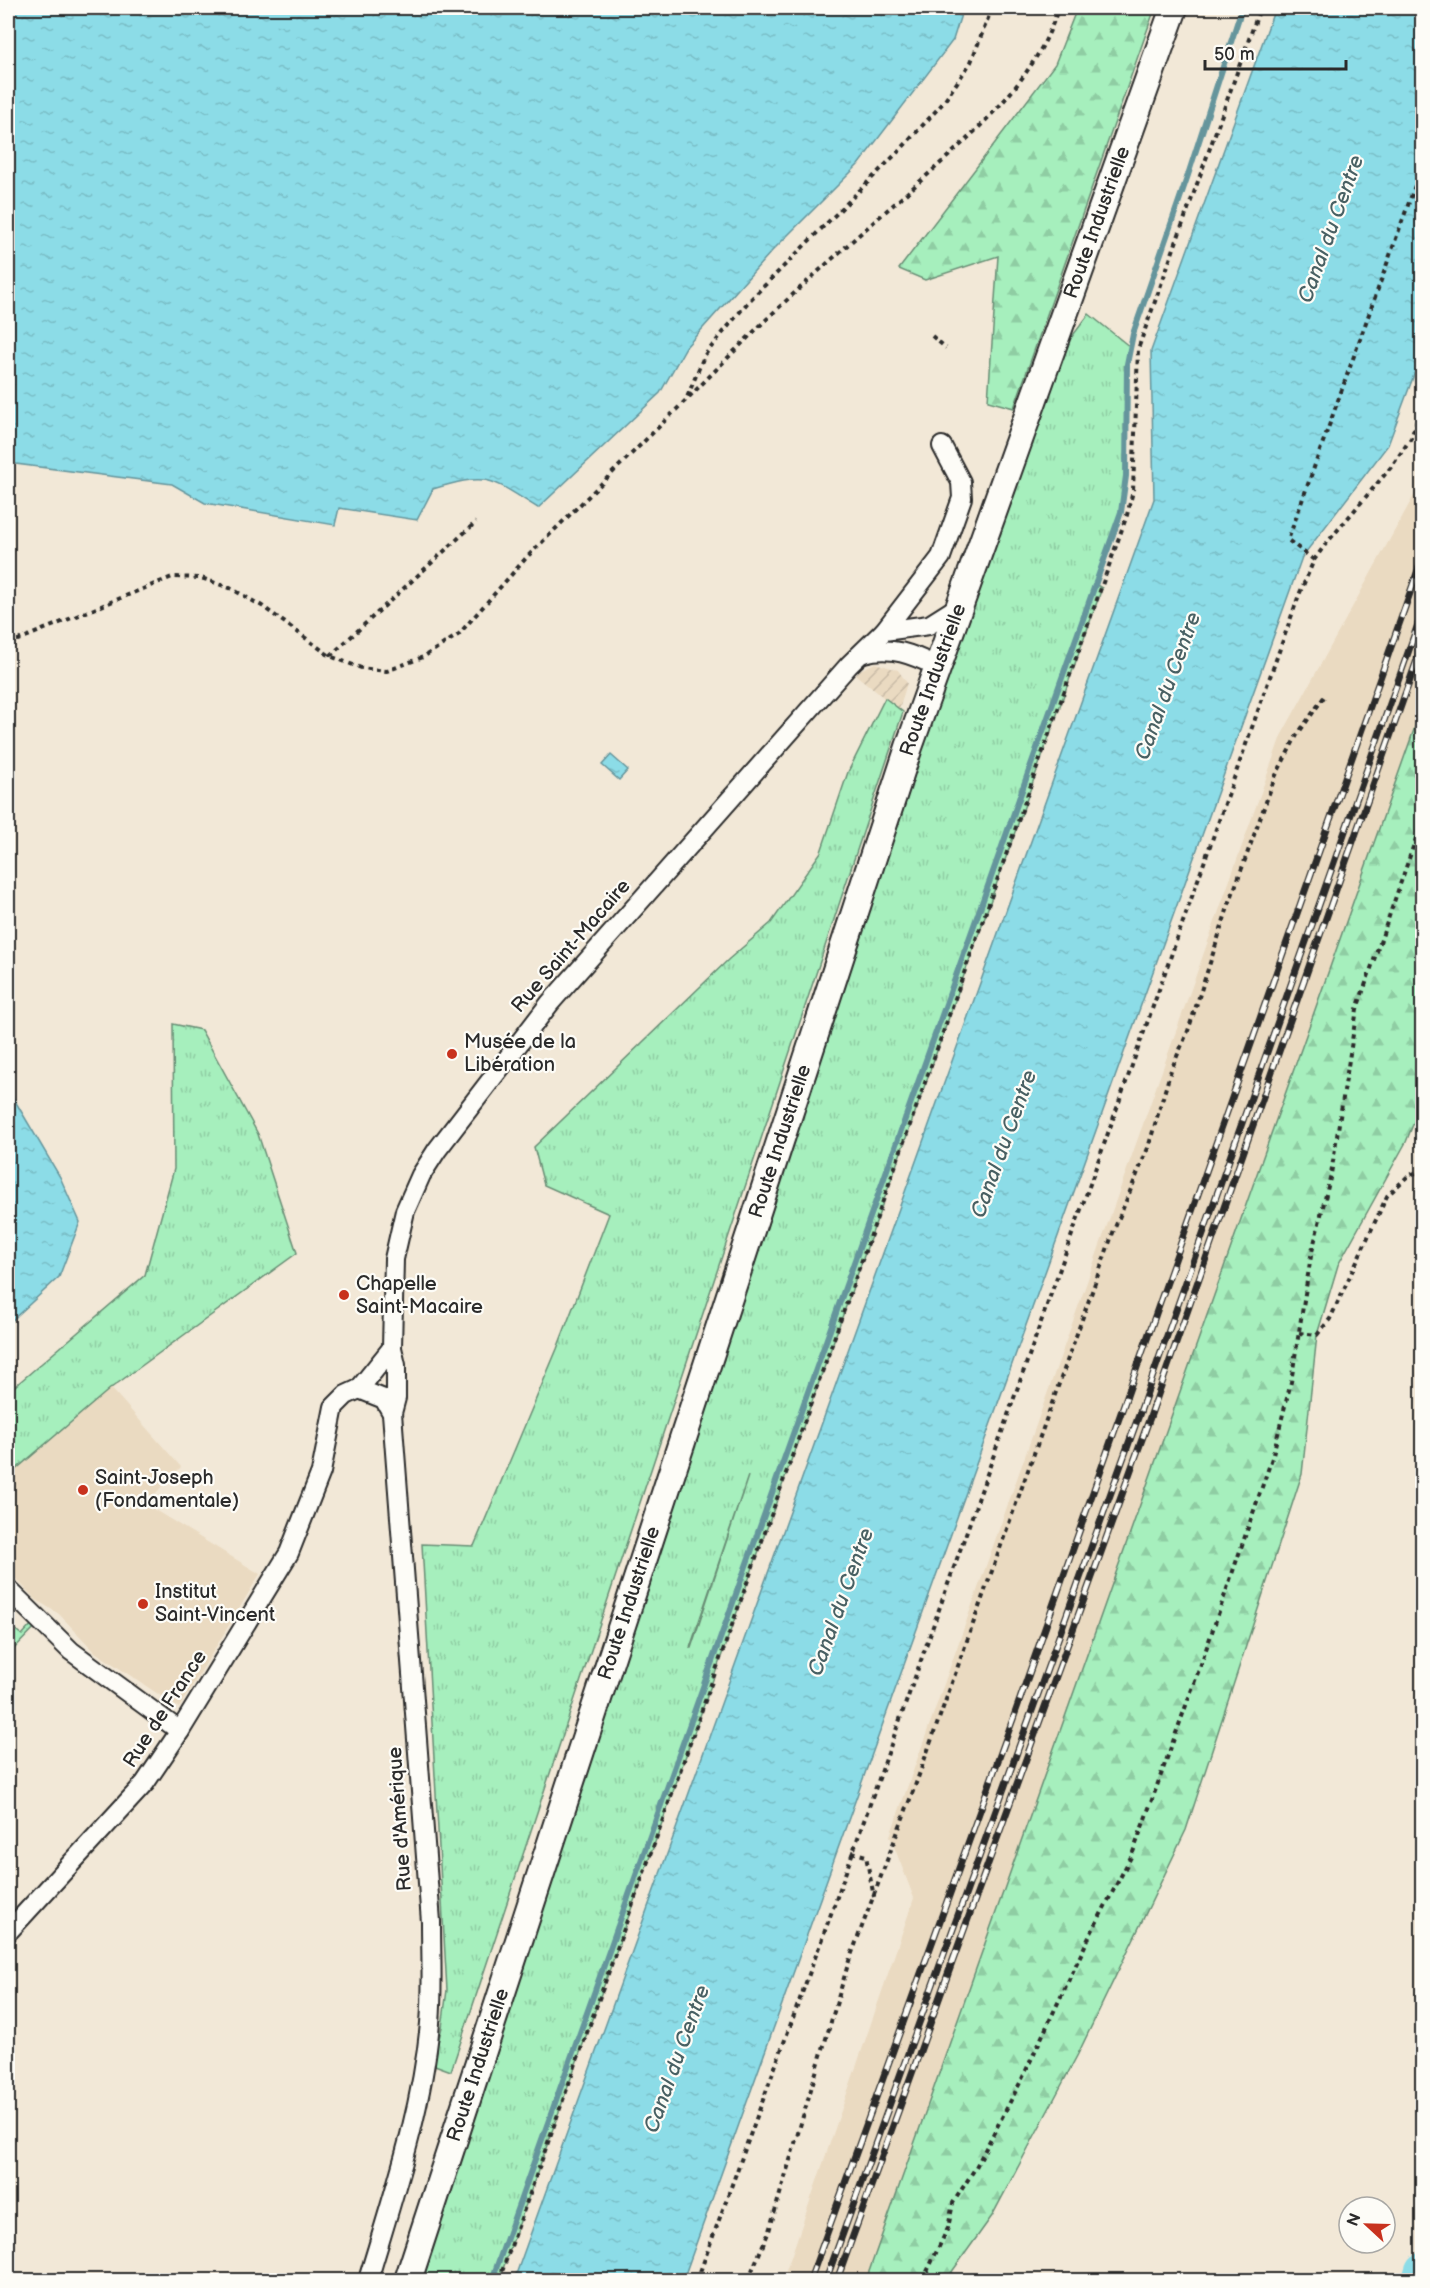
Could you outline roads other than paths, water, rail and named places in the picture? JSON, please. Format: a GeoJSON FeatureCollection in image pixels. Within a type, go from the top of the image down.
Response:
{"type":"FeatureCollection","features":[{"type":"Feature","properties":{"kind":"main road","name":"Route Industrielle"},"geometry":{"type":"LineString","coordinates":[[408,2280],[859,897],[959,606],[1174,8]]}},
{"type":"Feature","properties":{"kind":"street","name":"Rue Saint-Macaire"},"geometry":{"type":"LineString","coordinates":[[392,1348],[394,1259],[398,1236],[410,1198],[437,1150],[550,1003],[849,665],[864,653],[884,631],[941,557],[962,498],[961,482],[942,446]]}},
{"type":"Feature","properties":{"kind":"street"},"geometry":{"type":"LineString","coordinates":[[884,631],[930,625],[959,606]]}},
{"type":"Feature","properties":{"kind":"street"},"geometry":{"type":"LineString","coordinates":[[864,653],[878,648],[900,651],[938,667]]}},
{"type":"Feature","properties":{"kind":"street","name":"Rue de France"},"geometry":{"type":"LineString","coordinates":[[8,1932],[145,1783],[180,1731],[288,1553],[321,1472],[334,1407],[359,1389],[392,1348]]}},
{"type":"Feature","properties":{"kind":"street","name":"Rue d'Amérique"},"geometry":{"type":"LineString","coordinates":[[368,2280],[415,2113],[432,1991],[431,1922],[392,1413],[396,1398],[396,1365],[392,1348]]}},
{"type":"Feature","properties":{"kind":"street"},"geometry":{"type":"LineString","coordinates":[[359,1389],[384,1399],[392,1413]]}},
{"type":"Feature","properties":{"kind":"street"},"geometry":{"type":"LineString","coordinates":[[8,1589],[71,1651],[180,1731]]}},
{"type":"Feature","properties":{"kind":"water"},"geometry":{"type":"Polygon","coordinates":[[[8,8],[963,8],[953,40],[858,165],[772,251],[686,347],[660,393],[538,508],[498,484],[478,480],[433,489],[417,520],[339,508],[335,525],[205,503],[172,484],[8,463],[8,8]]]}},
{"type":"Feature","properties":{"kind":"water","name":"Canal du Centre"},"geometry":{"type":"Polygon","coordinates":[[[1275,8],[1422,8],[1422,353],[1388,445],[1302,557],[683,2280],[514,2280],[1154,499],[1151,351],[1275,8]]]}},
{"type":"Feature","properties":{"kind":"water"},"geometry":{"type":"Polygon","coordinates":[[[611,755],[628,770],[619,780],[602,765],[611,755]]]}},
{"type":"Feature","properties":{"kind":"water"},"geometry":{"type":"Polygon","coordinates":[[[8,1089],[60,1177],[80,1222],[59,1277],[8,1324],[8,1089]]]}},
{"type":"Feature","properties":{"kind":"waterway"},"geometry":{"type":"LineString","coordinates":[[492,2280],[1121,512],[1126,476],[1127,364],[1133,334],[1242,8]]}},
{"type":"Feature","properties":{"kind":"waterway"},"geometry":{"type":"LineString","coordinates":[[1419,2280],[1422,2270]]}},
{"type":"Feature","properties":{"kind":"railway"},"geometry":{"type":"LineString","coordinates":[[810,2280],[1013,1719],[1422,559]]}},
{"type":"Feature","properties":{"kind":"railway"},"geometry":{"type":"LineString","coordinates":[[826,2280],[1139,1415],[1422,613]]}},
{"type":"Feature","properties":{"kind":"railway"},"geometry":{"type":"LineString","coordinates":[[837,2280],[1149,1420],[1422,646]]}},
{"type":"Feature","properties":{"kind":"place","name":"Musée de la Libération"},"geometry":{"type":"Point","coordinates":[452,1054]}},
{"type":"Feature","properties":{"kind":"place","name":"Chapelle Saint-Macaire"},"geometry":{"type":"Point","coordinates":[344,1295]}},
{"type":"Feature","properties":{"kind":"place","name":"Saint-Joseph (Fondamentale)"},"geometry":{"type":"Point","coordinates":[83,1490]}},
{"type":"Feature","properties":{"kind":"place","name":"Institut Saint-Vincent"},"geometry":{"type":"Point","coordinates":[143,1604]}}]}
